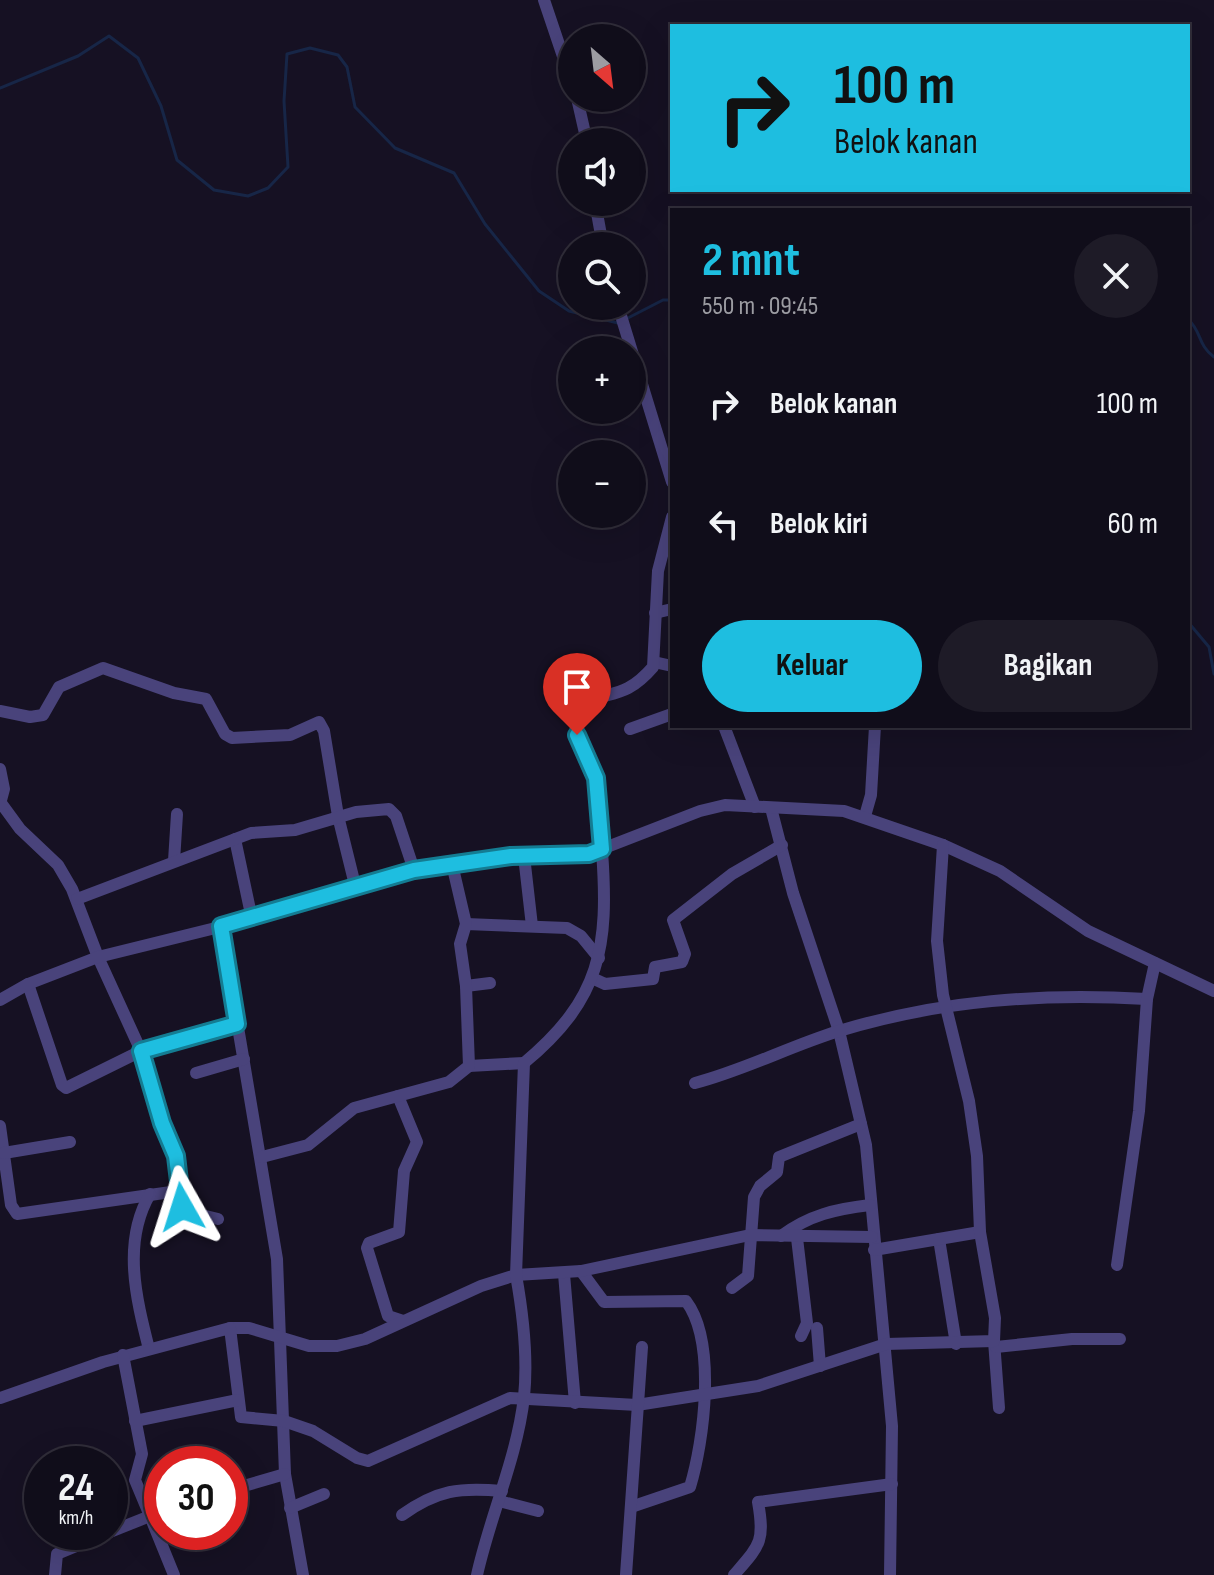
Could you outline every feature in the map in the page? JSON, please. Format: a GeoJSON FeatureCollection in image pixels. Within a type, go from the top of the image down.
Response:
{"type":"FeatureCollection","features":[{"type":"Feature","properties":{"kind":"street"},"geometry":{"type":"LineString","coordinates":[[544,0],[558,42]]}},
{"type":"Feature","properties":{"kind":"street"},"geometry":{"type":"LineString","coordinates":[[623,320],[670,475]]}},
{"type":"Feature","properties":{"kind":"street"},"geometry":{"type":"LineString","coordinates":[[262,1157],[308,1145],[354,1108],[449,1082],[469,1066],[524,1063],[559,1033],[592,978],[606,920],[596,778],[574,726],[576,709],[594,699],[626,692],[641,680],[654,662],[658,571],[670,525]]}},
{"type":"Feature","properties":{"kind":"street"},"geometry":{"type":"LineString","coordinates":[[655,613],[670,609]]}},
{"type":"Feature","properties":{"kind":"street"},"geometry":{"type":"LineString","coordinates":[[654,662],[670,666]]}},
{"type":"Feature","properties":{"kind":"street"},"geometry":{"type":"LineString","coordinates":[[0,711],[30,717],[43,715],[59,687],[90,670],[103,668],[174,693],[206,699],[225,734],[232,738],[290,735],[319,722],[324,731],[338,816],[356,889]]}},
{"type":"Feature","properties":{"kind":"street"},"geometry":{"type":"LineString","coordinates":[[630,729],[670,715]]}},
{"type":"Feature","properties":{"kind":"street"},"geometry":{"type":"LineString","coordinates":[[725,728],[755,807]]}},
{"type":"Feature","properties":{"kind":"street"},"geometry":{"type":"LineString","coordinates":[[865,816],[871,795],[875,728]]}},
{"type":"Feature","properties":{"kind":"street"},"geometry":{"type":"LineString","coordinates":[[0,769],[4,789],[1,803],[20,829],[58,865],[77,899],[98,957],[141,1051],[162,1123],[176,1156],[178,1191],[185,1211],[218,1219]]}},
{"type":"Feature","properties":{"kind":"street"},"geometry":{"type":"LineString","coordinates":[[0,1000],[28,984],[98,957],[252,919],[414,870],[524,856],[580,855],[700,811],[725,805],[844,811],[943,845],[1000,871],[1088,931],[1214,991]]}},
{"type":"Feature","properties":{"kind":"street"},"geometry":{"type":"LineString","coordinates":[[771,808],[793,893],[839,1031],[861,1124],[886,1344],[892,1484],[890,1575]]}},
{"type":"Feature","properties":{"kind":"street"},"geometry":{"type":"LineString","coordinates":[[77,899],[251,833],[295,830],[338,816],[389,809],[396,816],[414,870]]}},
{"type":"Feature","properties":{"kind":"street"},"geometry":{"type":"LineString","coordinates":[[174,861],[177,814]]}},
{"type":"Feature","properties":{"kind":"street"},"geometry":{"type":"LineString","coordinates":[[235,839],[252,919]]}},
{"type":"Feature","properties":{"kind":"street"},"geometry":{"type":"LineString","coordinates":[[592,978],[605,984],[653,979],[655,967],[682,962],[685,954],[673,920],[732,874],[782,845]]}},
{"type":"Feature","properties":{"kind":"street"},"geometry":{"type":"LineString","coordinates":[[943,845],[937,941],[945,1005],[969,1101],[977,1156],[980,1232],[995,1318],[999,1408]]}},
{"type":"Feature","properties":{"kind":"street"},"geometry":{"type":"LineString","coordinates":[[524,856],[532,926]]}},
{"type":"Feature","properties":{"kind":"street"},"geometry":{"type":"LineString","coordinates":[[452,864],[466,924],[460,944],[466,986],[469,1066]]}},
{"type":"Feature","properties":{"kind":"street"},"geometry":{"type":"LineString","coordinates":[[466,924],[567,928],[581,936],[599,958]]}},
{"type":"Feature","properties":{"kind":"street"},"geometry":{"type":"LineString","coordinates":[[221,926],[277,1259],[285,1474],[303,1575]]}},
{"type":"Feature","properties":{"kind":"street"},"geometry":{"type":"LineString","coordinates":[[1117,1265],[1139,1111],[1147,999],[1155,963]]}},
{"type":"Feature","properties":{"kind":"street"},"geometry":{"type":"LineString","coordinates":[[466,986],[490,983]]}},
{"type":"Feature","properties":{"kind":"street"},"geometry":{"type":"LineString","coordinates":[[28,984],[63,1087],[141,1051],[237,1024]]}},
{"type":"Feature","properties":{"kind":"street"},"geometry":{"type":"LineString","coordinates":[[695,1083],[731,1074],[796,1045],[839,1031],[945,1005],[1046,996],[1147,999]]}},
{"type":"Feature","properties":{"kind":"street"},"geometry":{"type":"LineString","coordinates":[[196,1073],[244,1059]]}},
{"type":"Feature","properties":{"kind":"street"},"geometry":{"type":"LineString","coordinates":[[477,1575],[524,1396],[522,1309],[516,1275],[524,1063]]}},
{"type":"Feature","properties":{"kind":"street"},"geometry":{"type":"LineString","coordinates":[[398,1096],[417,1142],[404,1171],[399,1232],[376,1240],[367,1248],[388,1316],[403,1321]]}},
{"type":"Feature","properties":{"kind":"street"},"geometry":{"type":"LineString","coordinates":[[732,1288],[748,1276],[755,1193],[777,1172],[779,1157],[861,1124]]}},
{"type":"Feature","properties":{"kind":"street"},"geometry":{"type":"LineString","coordinates":[[0,1126],[4,1180],[11,1205],[20,1215],[178,1191]]}},
{"type":"Feature","properties":{"kind":"street"},"geometry":{"type":"LineString","coordinates":[[4,1153],[70,1142]]}},
{"type":"Feature","properties":{"kind":"street"},"geometry":{"type":"LineString","coordinates":[[149,1349],[133,1260],[139,1215],[150,1194]]}},
{"type":"Feature","properties":{"kind":"street"},"geometry":{"type":"LineString","coordinates":[[781,1236],[801,1222],[822,1213],[870,1205]]}},
{"type":"Feature","properties":{"kind":"street"},"geometry":{"type":"LineString","coordinates":[[0,1398],[123,1355],[230,1328],[249,1328],[309,1346],[337,1346],[365,1339],[481,1286],[516,1275],[564,1274],[750,1235],[873,1244],[980,1232]]}},
{"type":"Feature","properties":{"kind":"street"},"geometry":{"type":"LineString","coordinates":[[797,1238],[807,1323],[801,1336],[817,1331],[820,1366]]}},
{"type":"Feature","properties":{"kind":"street"},"geometry":{"type":"LineString","coordinates":[[939,1239],[956,1344]]}},
{"type":"Feature","properties":{"kind":"street"},"geometry":{"type":"LineString","coordinates":[[581,1271],[604,1302],[688,1303],[703,1345],[704,1396],[690,1487],[631,1507]]}},
{"type":"Feature","properties":{"kind":"street"},"geometry":{"type":"LineString","coordinates":[[564,1274],[575,1403]]}},
{"type":"Feature","properties":{"kind":"street"},"geometry":{"type":"LineString","coordinates":[[230,1328],[240,1415],[246,1420],[284,1421],[313,1431],[357,1458],[368,1461],[510,1398],[524,1396],[575,1403],[640,1405],[758,1386],[886,1344],[1120,1339]]}},
{"type":"Feature","properties":{"kind":"street"},"geometry":{"type":"LineString","coordinates":[[626,1575],[642,1347]]}},
{"type":"Feature","properties":{"kind":"street"},"geometry":{"type":"LineString","coordinates":[[123,1355],[142,1456],[135,1480],[144,1495]]}},
{"type":"Feature","properties":{"kind":"street"},"geometry":{"type":"LineString","coordinates":[[135,1421],[238,1400]]}},
{"type":"Feature","properties":{"kind":"street"},"geometry":{"type":"LineString","coordinates":[[248,1485],[285,1474]]}},
{"type":"Feature","properties":{"kind":"street"},"geometry":{"type":"LineString","coordinates":[[734,1575],[759,1545],[763,1535],[758,1502],[892,1484]]}},
{"type":"Feature","properties":{"kind":"street"},"geometry":{"type":"LineString","coordinates":[[402,1515],[449,1491],[462,1488],[500,1496],[538,1511]]}},
{"type":"Feature","properties":{"kind":"street"},"geometry":{"type":"LineString","coordinates":[[290,1508],[324,1494]]}},
{"type":"Feature","properties":{"kind":"street"},"geometry":{"type":"LineString","coordinates":[[55,1575],[57,1554],[67,1550]]}},
{"type":"Feature","properties":{"kind":"street"},"geometry":{"type":"LineString","coordinates":[[167,1550],[174,1575]]}},
{"type":"Feature","properties":{"kind":"waterway"},"geometry":{"type":"LineString","coordinates":[[0,88],[78,56],[109,36],[138,58],[161,106],[177,160],[214,190],[248,196],[268,188],[288,167],[284,101],[287,54],[310,48],[338,55],[347,67],[355,107],[395,148],[454,173],[485,224],[539,291],[569,311],[618,323]]}},
{"type":"Feature","properties":{"kind":"waterway"},"geometry":{"type":"LineString","coordinates":[[646,309],[670,300]]}},
{"type":"Feature","properties":{"kind":"waterway"},"geometry":{"type":"LineString","coordinates":[[1190,322],[1214,357]]}},
{"type":"Feature","properties":{"kind":"waterway"},"geometry":{"type":"LineString","coordinates":[[1190,624],[1209,647],[1214,674]]}},
{"type":"Feature","properties":{"kind":"route"},"geometry":{"type":"LineString","coordinates":[[182,1207],[178,1198],[176,1156],[162,1123],[141,1051],[237,1024],[221,926],[414,870],[511,856],[589,854],[602,849],[596,778],[577,735]]}}]}
